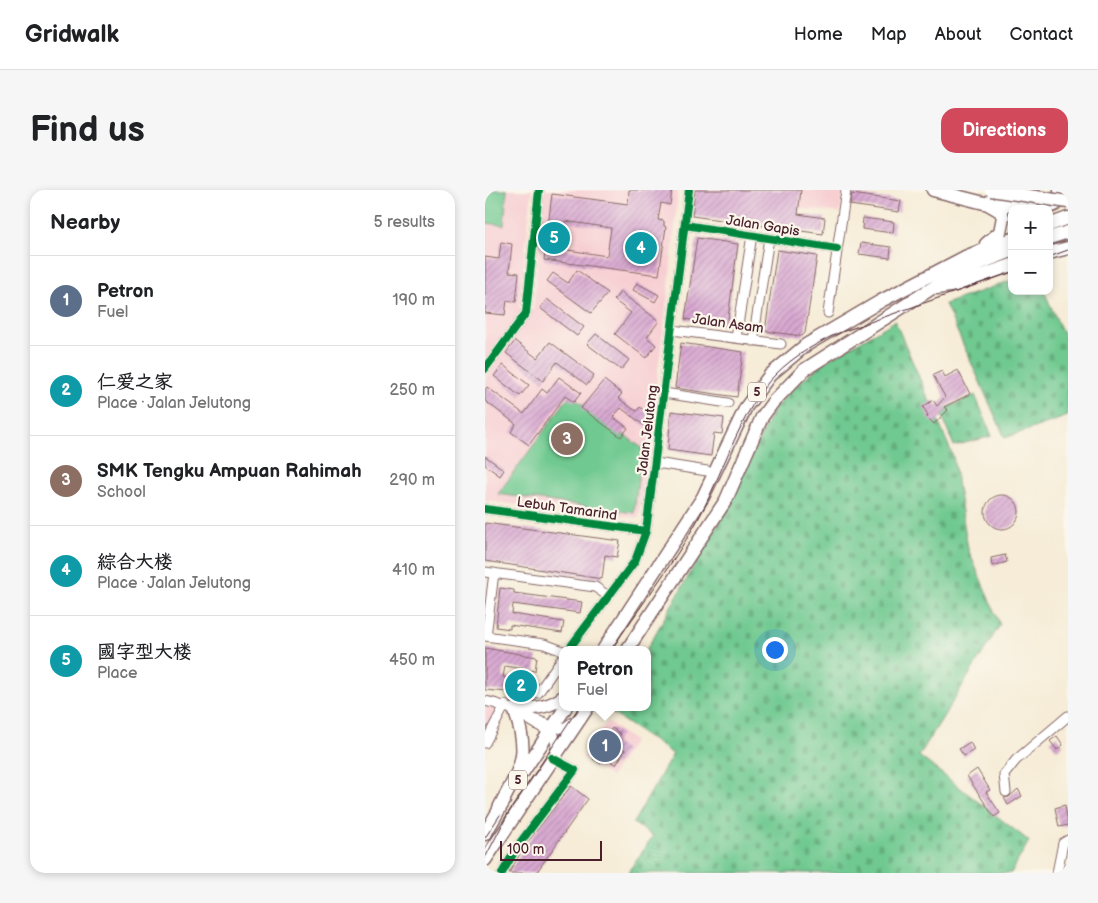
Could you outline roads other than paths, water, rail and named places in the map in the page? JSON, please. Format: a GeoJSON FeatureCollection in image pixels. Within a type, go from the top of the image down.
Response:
{"type":"FeatureCollection","features":[{"type":"Feature","properties":{"kind":"highway"},"geometry":{"type":"LineString","coordinates":[[934,190],[1014,205]]}},
{"type":"Feature","properties":{"kind":"highway"},"geometry":{"type":"LineString","coordinates":[[934,190],[988,204],[1001,211],[1003,217],[1000,232],[994,239],[967,256]]}},
{"type":"Feature","properties":{"kind":"highway"},"geometry":{"type":"LineString","coordinates":[[991,190],[1068,202]]}},
{"type":"Feature","properties":{"kind":"highway"},"geometry":{"type":"LineString","coordinates":[[1053,206],[1059,199],[1061,190],[1068,191]]}},
{"type":"Feature","properties":{"kind":"highway"},"geometry":{"type":"LineString","coordinates":[[1053,213],[1068,216]]}},
{"type":"Feature","properties":{"kind":"highway"},"geometry":{"type":"LineString","coordinates":[[1053,223],[1068,216]]}},
{"type":"Feature","properties":{"kind":"highway"},"geometry":{"type":"LineString","coordinates":[[1053,237],[1068,232]]}},
{"type":"Feature","properties":{"kind":"highway","name":"5"},"geometry":{"type":"LineString","coordinates":[[606,646],[703,497],[746,407],[770,375],[806,345],[889,297],[967,256],[1008,241]]}},
{"type":"Feature","properties":{"kind":"highway"},"geometry":{"type":"LineString","coordinates":[[1053,252],[1068,248]]}},
{"type":"Feature","properties":{"kind":"highway","name":"5"},"geometry":{"type":"LineString","coordinates":[[630,646],[726,500],[762,417],[773,402],[804,370],[963,270],[1008,252]]}},
{"type":"Feature","properties":{"kind":"highway","name":"5"},"geometry":{"type":"LineString","coordinates":[[934,288],[955,285],[1008,266]]}},
{"type":"Feature","properties":{"kind":"highway"},"geometry":{"type":"LineString","coordinates":[[499,808],[523,758],[523,735],[510,707],[539,708],[551,705],[559,700]]}},
{"type":"Feature","properties":{"kind":"highway","name":"5"},"geometry":{"type":"LineString","coordinates":[[485,834],[499,808],[563,711]]}},
{"type":"Feature","properties":{"kind":"highway","name":"5"},"geometry":{"type":"LineString","coordinates":[[485,860],[585,711]]}},
{"type":"Feature","properties":{"kind":"street"},"geometry":{"type":"LineString","coordinates":[[485,369],[526,313],[539,190]]}},
{"type":"Feature","properties":{"kind":"street","name":"Jalan Jelutong"},"geometry":{"type":"LineString","coordinates":[[571,646],[635,561],[646,531],[689,190]]}},
{"type":"Feature","properties":{"kind":"street"},"geometry":{"type":"LineString","coordinates":[[828,313],[846,190]]}},
{"type":"Feature","properties":{"kind":"street","name":"Jalan Gapis"},"geometry":{"type":"LineString","coordinates":[[685,225],[837,249]]}},
{"type":"Feature","properties":{"kind":"street"},"geometry":{"type":"LineString","coordinates":[[737,338],[752,235]]}},
{"type":"Feature","properties":{"kind":"street"},"geometry":{"type":"LineString","coordinates":[[753,341],[769,238]]}},
{"type":"Feature","properties":{"kind":"street","name":"Jalan Asam"},"geometry":{"type":"LineString","coordinates":[[672,330],[781,344]]}},
{"type":"Feature","properties":{"kind":"street"},"geometry":{"type":"LineString","coordinates":[[664,393],[728,403]]}},
{"type":"Feature","properties":{"kind":"street"},"geometry":{"type":"LineString","coordinates":[[656,463],[707,471]]}},
{"type":"Feature","properties":{"kind":"street","name":"Lebuh Tamarind"},"geometry":{"type":"LineString","coordinates":[[485,509],[646,531]]}},
{"type":"Feature","properties":{"kind":"street"},"geometry":{"type":"LineString","coordinates":[[559,650],[544,644],[485,636],[490,573],[595,587],[608,596]]}},
{"type":"Feature","properties":{"kind":"street"},"geometry":{"type":"LineString","coordinates":[[538,693],[559,662]]}},
{"type":"Feature","properties":{"kind":"street"},"geometry":{"type":"LineString","coordinates":[[485,701],[510,707],[551,730],[556,738],[554,755],[575,770],[519,844],[502,873]]}},
{"type":"Feature","properties":{"kind":"street"},"geometry":{"type":"LineString","coordinates":[[485,743],[510,707]]}},
{"type":"Feature","properties":{"kind":"street"},"geometry":{"type":"LineString","coordinates":[[551,730],[563,728],[585,711]]}},
{"type":"Feature","properties":{"kind":"street"},"geometry":{"type":"LineString","coordinates":[[1006,792],[1005,775],[1016,760],[1068,716]]}},
{"type":"Feature","properties":{"kind":"street"},"geometry":{"type":"LineString","coordinates":[[1057,873],[1060,850],[1063,843],[1068,840]]}},
{"type":"Feature","properties":{"kind":"tram line"},"geometry":{"type":"LineString","coordinates":[[1053,256],[1068,250]]}},
{"type":"Feature","properties":{"kind":"tram line"},"geometry":{"type":"LineString","coordinates":[[614,646],[666,571],[696,523],[752,405],[776,374],[804,351],[836,334],[1008,273]]}},
{"type":"Feature","properties":{"kind":"tram line"},"geometry":{"type":"LineString","coordinates":[[485,858],[509,812],[576,711]]}},
{"type":"Feature","properties":{"kind":"tram line"},"geometry":{"type":"LineString","coordinates":[[485,838],[500,815]]}},
{"type":"Feature","properties":{"kind":"place","name":"國字型大楼"},"geometry":{"type":"Point","coordinates":[554,238]}},
{"type":"Feature","properties":{"kind":"place","name":"綜合大楼"},"geometry":{"type":"Point","coordinates":[641,248]}},
{"type":"Feature","properties":{"kind":"place","name":"SMK Tengku Ampuan Rahimah"},"geometry":{"type":"Point","coordinates":[567,439]}},
{"type":"Feature","properties":{"kind":"place","name":"仁爱之家"},"geometry":{"type":"Point","coordinates":[521,686]}},
{"type":"Feature","properties":{"kind":"place","name":"Petron"},"geometry":{"type":"Point","coordinates":[605,746]}}]}
